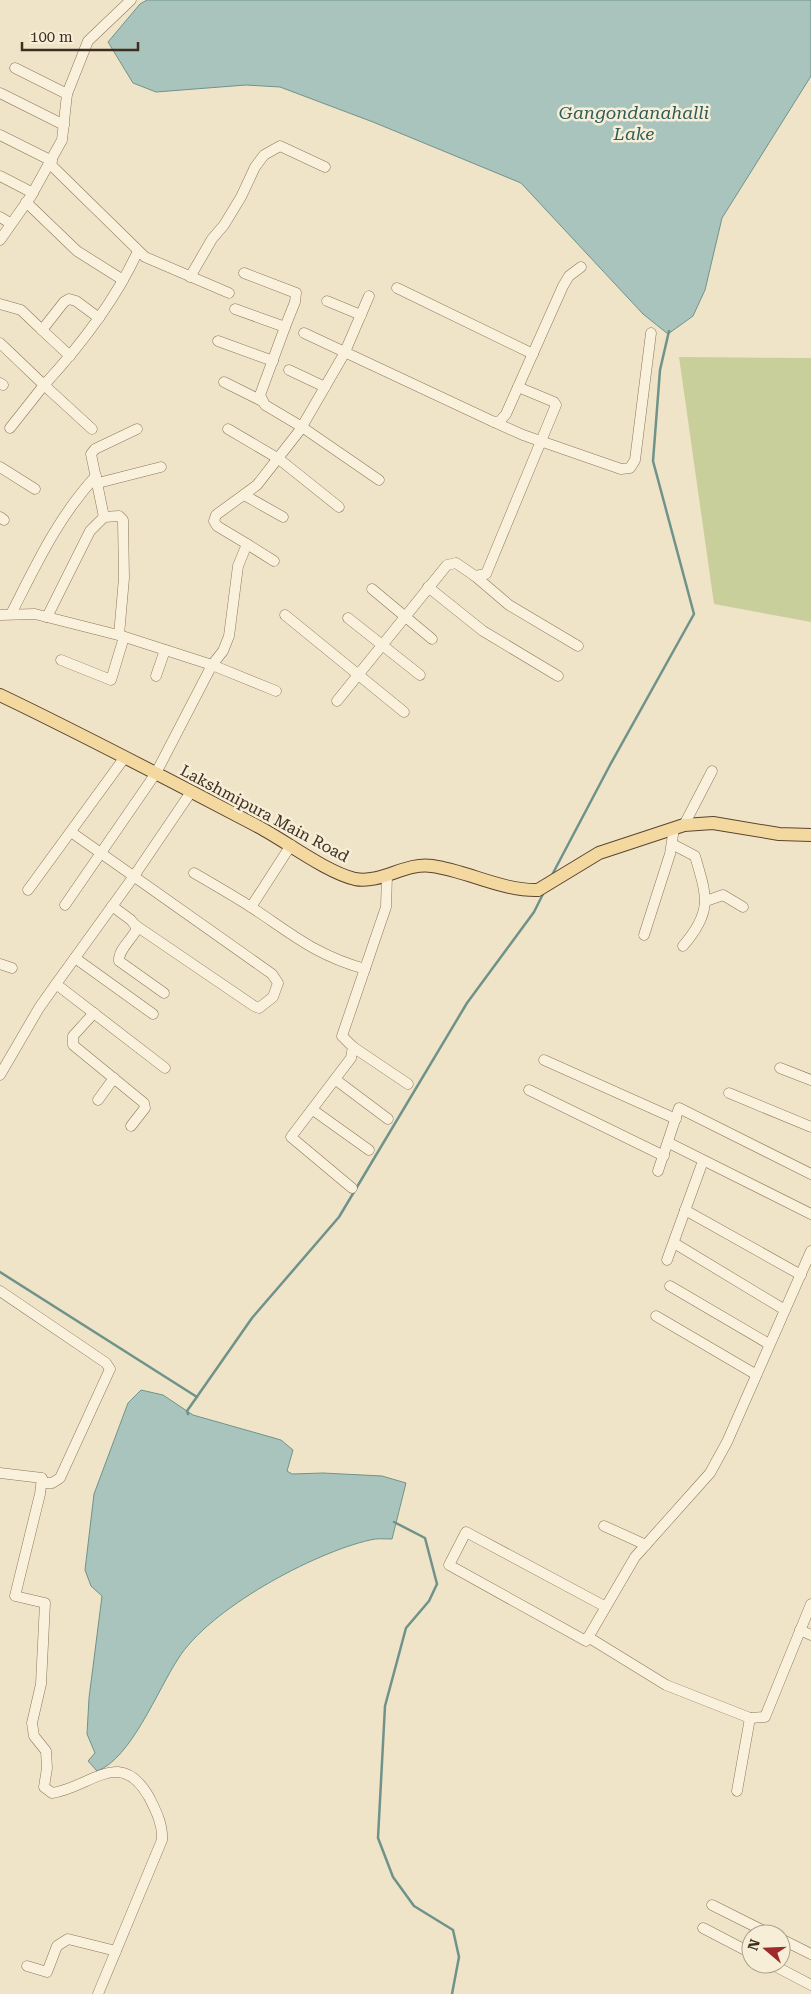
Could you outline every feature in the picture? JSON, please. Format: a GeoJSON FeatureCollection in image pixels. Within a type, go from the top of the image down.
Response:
{"type":"FeatureCollection","features":[{"type":"Feature","properties":{"kind":"main road","name":"Lakshmipura Main Road"},"geometry":{"type":"LineString","coordinates":[[0,696],[156,773],[291,845],[330,869],[354,878],[366,880],[387,876],[417,865],[433,866],[500,884],[528,890],[538,890],[599,853],[679,826],[713,823],[780,834],[811,835]]}},
{"type":"Feature","properties":{"kind":"street"},"geometry":{"type":"LineString","coordinates":[[0,240],[10,223],[33,193],[62,140],[67,94],[74,72],[88,41],[131,0]]}},
{"type":"Feature","properties":{"kind":"street"},"geometry":{"type":"LineString","coordinates":[[15,68],[67,94]]}},
{"type":"Feature","properties":{"kind":"street"},"geometry":{"type":"LineString","coordinates":[[0,93],[64,125]]}},
{"type":"Feature","properties":{"kind":"street"},"geometry":{"type":"LineString","coordinates":[[0,135],[51,163],[145,257],[229,293]]}},
{"type":"Feature","properties":{"kind":"street"},"geometry":{"type":"LineString","coordinates":[[190,277],[212,239],[224,225],[241,197],[255,167],[271,149],[280,146],[325,167]]}},
{"type":"Feature","properties":{"kind":"street"},"geometry":{"type":"LineString","coordinates":[[0,176],[33,193]]}},
{"type":"Feature","properties":{"kind":"street"},"geometry":{"type":"LineString","coordinates":[[26,202],[77,251],[123,280]]}},
{"type":"Feature","properties":{"kind":"street"},"geometry":{"type":"LineString","coordinates":[[0,217],[10,223]]}},
{"type":"Feature","properties":{"kind":"street"},"geometry":{"type":"LineString","coordinates":[[10,428],[100,318],[138,251]]}},
{"type":"Feature","properties":{"kind":"street"},"geometry":{"type":"LineString","coordinates":[[494,422],[506,414],[562,286],[575,269],[581,267]]}},
{"type":"Feature","properties":{"kind":"street"},"geometry":{"type":"LineString","coordinates":[[244,273],[296,293],[297,296],[260,395],[262,401]]}},
{"type":"Feature","properties":{"kind":"street"},"geometry":{"type":"LineString","coordinates":[[398,288],[532,354]]}},
{"type":"Feature","properties":{"kind":"street"},"geometry":{"type":"LineString","coordinates":[[274,560],[217,526],[214,521],[216,515],[258,485],[302,427],[345,351],[369,296]]}},
{"type":"Feature","properties":{"kind":"street"},"geometry":{"type":"LineString","coordinates":[[42,330],[64,302],[69,299],[76,301],[100,318]]}},
{"type":"Feature","properties":{"kind":"street"},"geometry":{"type":"LineString","coordinates":[[327,301],[361,315]]}},
{"type":"Feature","properties":{"kind":"street"},"geometry":{"type":"LineString","coordinates":[[0,304],[21,310],[70,356]]}},
{"type":"Feature","properties":{"kind":"street"},"geometry":{"type":"LineString","coordinates":[[235,309],[285,328]]}},
{"type":"Feature","properties":{"kind":"street"},"geometry":{"type":"LineString","coordinates":[[304,333],[494,422],[622,468],[630,468],[635,460],[651,333]]}},
{"type":"Feature","properties":{"kind":"street"},"geometry":{"type":"LineString","coordinates":[[218,341],[273,361]]}},
{"type":"Feature","properties":{"kind":"street"},"geometry":{"type":"LineString","coordinates":[[0,343],[92,429]]}},
{"type":"Feature","properties":{"kind":"street"},"geometry":{"type":"LineString","coordinates":[[290,370],[325,386]]}},
{"type":"Feature","properties":{"kind":"street"},"geometry":{"type":"LineString","coordinates":[[224,382],[262,401],[379,480]]}},
{"type":"Feature","properties":{"kind":"street"},"geometry":{"type":"LineString","coordinates":[[475,576],[486,574],[492,562],[556,405],[554,402],[518,387]]}},
{"type":"Feature","properties":{"kind":"street"},"geometry":{"type":"LineString","coordinates":[[104,517],[91,454],[95,449],[137,429]]}},
{"type":"Feature","properties":{"kind":"street"},"geometry":{"type":"LineString","coordinates":[[228,429],[279,459],[339,507]]}},
{"type":"Feature","properties":{"kind":"street"},"geometry":{"type":"LineString","coordinates":[[0,467],[35,489]]}},
{"type":"Feature","properties":{"kind":"street"},"geometry":{"type":"LineString","coordinates":[[11,614],[52,533],[81,492],[97,479],[161,467]]}},
{"type":"Feature","properties":{"kind":"street"},"geometry":{"type":"LineString","coordinates":[[244,495],[283,517]]}},
{"type":"Feature","properties":{"kind":"street"},"geometry":{"type":"LineString","coordinates":[[47,617],[90,531],[104,517],[119,516],[122,520],[124,570],[122,636],[111,680],[61,660]]}},
{"type":"Feature","properties":{"kind":"street"},"geometry":{"type":"LineString","coordinates":[[65,905],[156,773],[212,665],[223,651],[229,636],[238,566],[247,544]]}},
{"type":"Feature","properties":{"kind":"street"},"geometry":{"type":"LineString","coordinates":[[337,702],[428,587],[443,569],[452,563],[475,576],[509,604],[578,646]]}},
{"type":"Feature","properties":{"kind":"street"},"geometry":{"type":"LineString","coordinates":[[428,587],[483,631],[558,676]]}},
{"type":"Feature","properties":{"kind":"street"},"geometry":{"type":"LineString","coordinates":[[372,589],[432,639]]}},
{"type":"Feature","properties":{"kind":"street"},"geometry":{"type":"LineString","coordinates":[[0,615],[23,613],[47,617],[122,636],[212,665],[276,691]]}},
{"type":"Feature","properties":{"kind":"street"},"geometry":{"type":"LineString","coordinates":[[285,615],[404,712]]}},
{"type":"Feature","properties":{"kind":"street"},"geometry":{"type":"LineString","coordinates":[[348,618],[420,675]]}},
{"type":"Feature","properties":{"kind":"street"},"geometry":{"type":"LineString","coordinates":[[156,676],[165,650]]}},
{"type":"Feature","properties":{"kind":"street"},"geometry":{"type":"LineString","coordinates":[[28,890],[125,757]]}},
{"type":"Feature","properties":{"kind":"street"},"geometry":{"type":"LineString","coordinates":[[644,934],[679,826],[712,771]]}},
{"type":"Feature","properties":{"kind":"street"},"geometry":{"type":"LineString","coordinates":[[0,1076],[39,1008],[134,876],[191,792]]}},
{"type":"Feature","properties":{"kind":"street"},"geometry":{"type":"LineString","coordinates":[[71,832],[272,974],[278,983],[273,997],[259,1008],[254,1006],[135,925],[112,906]]}},
{"type":"Feature","properties":{"kind":"street"},"geometry":{"type":"LineString","coordinates":[[672,844],[695,856],[706,901],[698,929],[684,946]]}},
{"type":"Feature","properties":{"kind":"street"},"geometry":{"type":"LineString","coordinates":[[251,907],[291,845]]}},
{"type":"Feature","properties":{"kind":"street"},"geometry":{"type":"LineString","coordinates":[[194,873],[251,907],[301,943],[340,963],[365,969]]}},
{"type":"Feature","properties":{"kind":"street"},"geometry":{"type":"LineString","coordinates":[[387,876],[386,907],[342,1036],[353,1047],[408,1084]]}},
{"type":"Feature","properties":{"kind":"street"},"geometry":{"type":"LineString","coordinates":[[706,901],[723,895],[743,907]]}},
{"type":"Feature","properties":{"kind":"street"},"geometry":{"type":"LineString","coordinates":[[135,925],[137,928],[135,935],[122,952],[119,961],[164,993]]}},
{"type":"Feature","properties":{"kind":"street"},"geometry":{"type":"LineString","coordinates":[[75,958],[153,1014]]}},
{"type":"Feature","properties":{"kind":"street"},"geometry":{"type":"LineString","coordinates":[[0,964],[12,968]]}},
{"type":"Feature","properties":{"kind":"street"},"geometry":{"type":"LineString","coordinates":[[56,984],[165,1068]]}},
{"type":"Feature","properties":{"kind":"street"},"geometry":{"type":"LineString","coordinates":[[94,1013],[73,1036],[73,1045],[146,1105],[131,1126]]}},
{"type":"Feature","properties":{"kind":"street"},"geometry":{"type":"LineString","coordinates":[[352,1188],[290,1137],[336,1080],[351,1058],[353,1047]]}},
{"type":"Feature","properties":{"kind":"street"},"geometry":{"type":"LineString","coordinates":[[544,1060],[676,1119]]}},
{"type":"Feature","properties":{"kind":"street"},"geometry":{"type":"LineString","coordinates":[[780,1068],[811,1080]]}},
{"type":"Feature","properties":{"kind":"street"},"geometry":{"type":"LineString","coordinates":[[98,1100],[114,1078]]}},
{"type":"Feature","properties":{"kind":"street"},"geometry":{"type":"LineString","coordinates":[[336,1080],[388,1119]]}},
{"type":"Feature","properties":{"kind":"street"},"geometry":{"type":"LineString","coordinates":[[529,1090],[664,1156]]}},
{"type":"Feature","properties":{"kind":"street"},"geometry":{"type":"LineString","coordinates":[[729,1093],[811,1127]]}},
{"type":"Feature","properties":{"kind":"street"},"geometry":{"type":"LineString","coordinates":[[658,1171],[669,1143],[679,1108],[811,1174]]}},
{"type":"Feature","properties":{"kind":"street"},"geometry":{"type":"LineString","coordinates":[[313,1110],[369,1150]]}},
{"type":"Feature","properties":{"kind":"street"},"geometry":{"type":"LineString","coordinates":[[669,1143],[811,1214]]}},
{"type":"Feature","properties":{"kind":"street"},"geometry":{"type":"LineString","coordinates":[[667,1260],[703,1161]]}},
{"type":"Feature","properties":{"kind":"street"},"geometry":{"type":"LineString","coordinates":[[685,1210],[801,1275]]}},
{"type":"Feature","properties":{"kind":"street"},"geometry":{"type":"LineString","coordinates":[[674,1243],[785,1310]]}},
{"type":"Feature","properties":{"kind":"street"},"geometry":{"type":"LineString","coordinates":[[606,1607],[466,1532],[449,1565],[586,1641],[588,1637],[606,1607],[635,1557],[710,1473],[727,1442],[755,1374],[811,1251]]}},
{"type":"Feature","properties":{"kind":"street"},"geometry":{"type":"LineString","coordinates":[[670,1286],[769,1344]]}},
{"type":"Feature","properties":{"kind":"street"},"geometry":{"type":"LineString","coordinates":[[0,1291],[61,1330],[106,1363],[110,1369],[60,1478],[52,1483],[42,1483]]}},
{"type":"Feature","properties":{"kind":"street"},"geometry":{"type":"LineString","coordinates":[[656,1316],[755,1374]]}},
{"type":"Feature","properties":{"kind":"street"},"geometry":{"type":"LineString","coordinates":[[0,1473],[42,1478],[16,1596],[45,1603],[41,1684],[32,1722],[34,1736],[46,1751],[47,1768],[44,1787],[52,1793],[61,1792],[102,1773],[121,1772],[134,1779],[144,1789],[157,1812],[163,1830],[162,1840],[98,1994]]}},
{"type":"Feature","properties":{"kind":"street"},"geometry":{"type":"LineString","coordinates":[[604,1526],[646,1545]]}},
{"type":"Feature","properties":{"kind":"street"},"geometry":{"type":"LineString","coordinates":[[588,1637],[666,1685],[750,1718],[765,1717],[811,1604]]}},
{"type":"Feature","properties":{"kind":"street"},"geometry":{"type":"LineString","coordinates":[[800,1630],[811,1635]]}},
{"type":"Feature","properties":{"kind":"street"},"geometry":{"type":"LineString","coordinates":[[737,1791],[750,1718]]}},
{"type":"Feature","properties":{"kind":"street"},"geometry":{"type":"LineString","coordinates":[[712,1905],[750,1924]]}},
{"type":"Feature","properties":{"kind":"street"},"geometry":{"type":"LineString","coordinates":[[703,1928],[741,1948]]}},
{"type":"Feature","properties":{"kind":"street"},"geometry":{"type":"LineString","coordinates":[[27,1966],[47,1972],[57,1946],[68,1940],[116,1951]]}},
{"type":"Feature","properties":{"kind":"street"},"geometry":{"type":"LineString","coordinates":[[791,1944],[811,1954]]}},
{"type":"Feature","properties":{"kind":"street"},"geometry":{"type":"LineString","coordinates":[[790,1974],[811,1985]]}},
{"type":"Feature","properties":{"kind":"green space"},"geometry":{"type":"Polygon","coordinates":[[[679,357],[811,358],[811,622],[714,604],[679,357]]]}},
{"type":"Feature","properties":{"kind":"water","name":"Gangondanahalli Lake"},"geometry":{"type":"Polygon","coordinates":[[[147,0],[811,0],[811,76],[722,218],[705,290],[693,316],[668,334],[643,314],[521,183],[373,122],[280,87],[246,85],[156,92],[133,83],[108,42],[140,4],[147,0]]]}},
{"type":"Feature","properties":{"kind":"water"},"geometry":{"type":"Polygon","coordinates":[[[141,1390],[163,1395],[193,1415],[281,1440],[293,1450],[287,1471],[292,1474],[323,1473],[382,1476],[406,1483],[392,1539],[370,1540],[320,1557],[264,1586],[213,1621],[193,1640],[178,1659],[143,1722],[121,1753],[109,1764],[97,1771],[88,1761],[95,1753],[87,1734],[89,1698],[102,1596],[91,1586],[85,1570],[94,1494],[128,1403],[141,1390]]]}},
{"type":"Feature","properties":{"kind":"waterway"},"geometry":{"type":"LineString","coordinates":[[552,875],[610,765],[694,614],[653,461],[660,370],[669,331]]}},
{"type":"Feature","properties":{"kind":"waterway"},"geometry":{"type":"LineString","coordinates":[[188,1414],[187,1411],[252,1318],[339,1217],[467,1003],[534,912],[543,894]]}},
{"type":"Feature","properties":{"kind":"waterway"},"geometry":{"type":"LineString","coordinates":[[0,1272],[197,1397]]}},
{"type":"Feature","properties":{"kind":"waterway"},"geometry":{"type":"LineString","coordinates":[[394,1522],[425,1538],[437,1584],[429,1601],[406,1628],[385,1706],[378,1838],[393,1877],[414,1906],[453,1930],[459,1957],[452,1994]]}}]}
